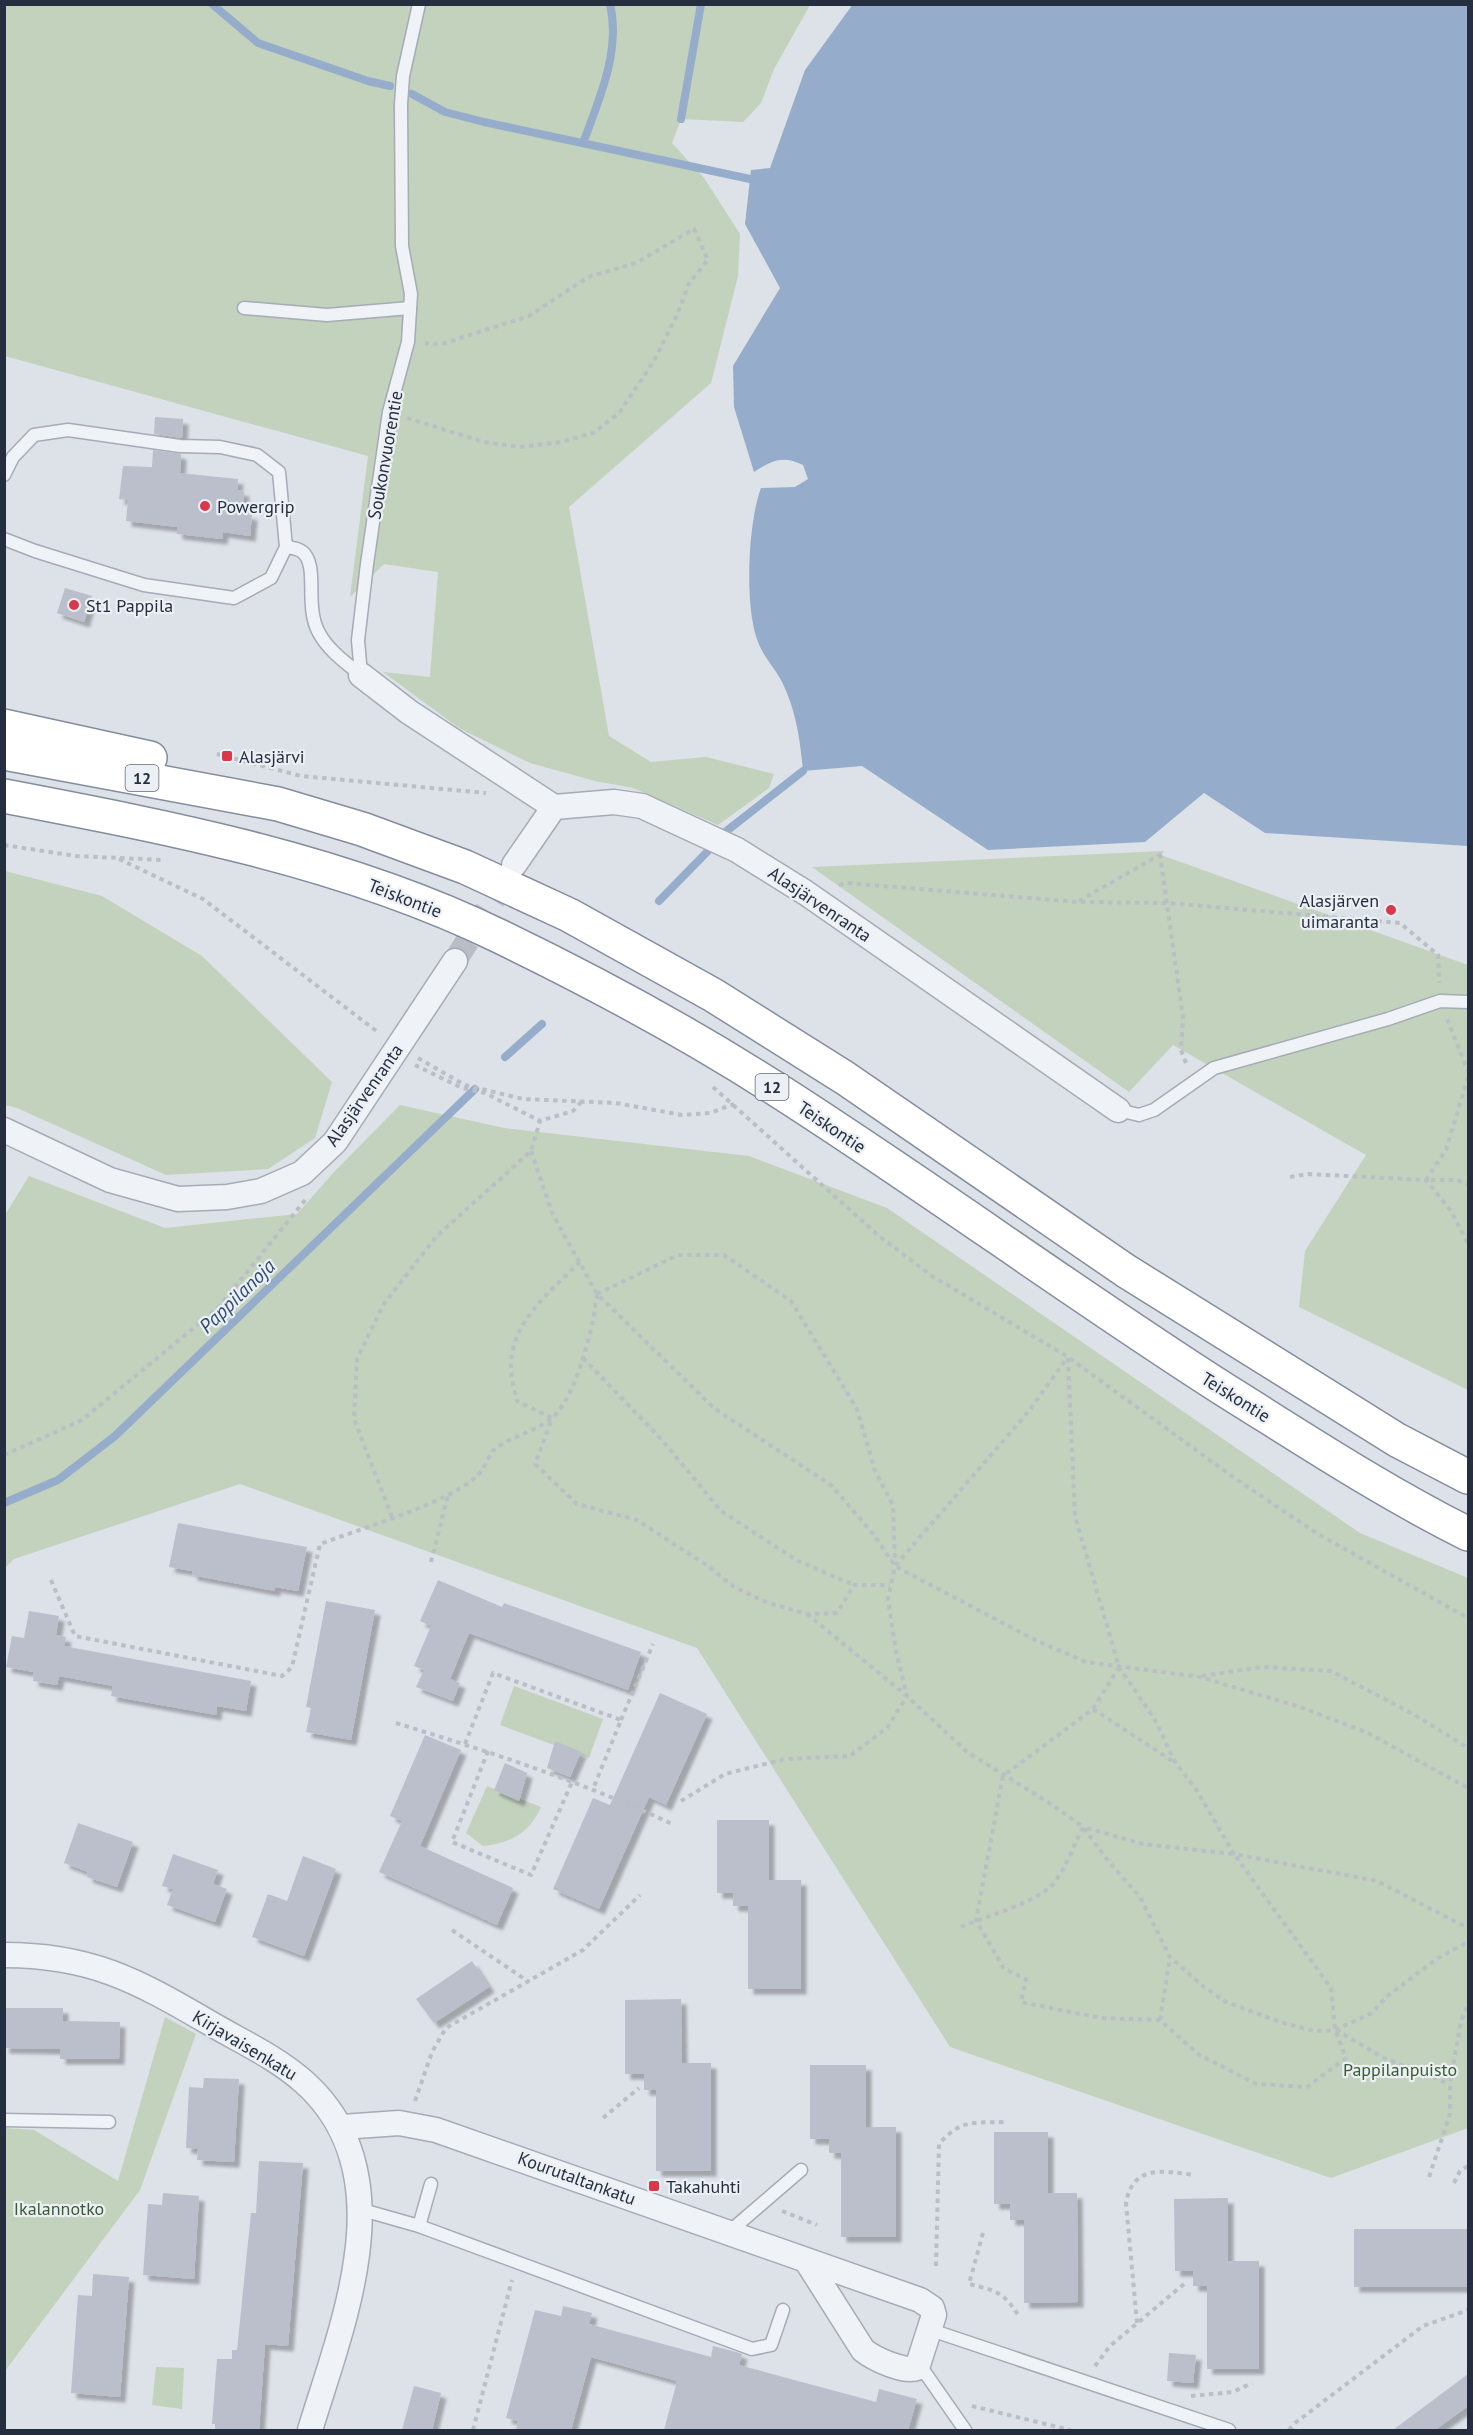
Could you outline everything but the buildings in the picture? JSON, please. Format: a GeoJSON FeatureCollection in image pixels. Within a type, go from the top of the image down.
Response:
{"type":"FeatureCollection","features":[{"type":"Feature","properties":{"kind":"highway"},"geometry":{"type":"LineString","coordinates":[[4,726],[253,781],[278,804]]}},
{"type":"Feature","properties":{"kind":"highway","name":"12"},"geometry":{"type":"LineString","coordinates":[[4,753],[278,804],[362,829],[465,867],[569,915],[713,995],[845,1078],[1125,1271],[1397,1440],[1468,1477]]}},
{"type":"Feature","properties":{"kind":"highway","name":"Teiskontie"},"geometry":{"type":"LineString","coordinates":[[4,796],[121,818],[309,863],[389,890],[496,934],[650,1014],[775,1088],[1109,1316],[1312,1444],[1431,1515],[1468,1534]]}},
{"type":"Feature","properties":{"kind":"street"},"geometry":{"type":"LineString","coordinates":[[361,675],[409,712],[554,807],[514,865]]}},
{"type":"Feature","properties":{"kind":"street","name":"Alasjärvenranta"},"geometry":{"type":"LineString","coordinates":[[554,807],[614,802],[642,806],[737,850],[806,893],[1118,1110]]}},
{"type":"Feature","properties":{"kind":"street","name":"Alasjärvenranta"},"geometry":{"type":"LineString","coordinates":[[4,1130],[110,1180],[178,1199],[227,1197],[261,1191],[302,1173],[335,1142],[455,961]]}},
{"type":"Feature","properties":{"kind":"street","name":"Kirjavaisenkatu"},"geometry":{"type":"LineString","coordinates":[[4,1955],[49,1957],[89,1964],[142,1984],[292,2072],[323,2101],[342,2127],[354,2159],[359,2209],[352,2291],[311,2430]]}},
{"type":"Feature","properties":{"kind":"street","name":"Kourutaltankatu"},"geometry":{"type":"LineString","coordinates":[[342,2127],[370,2123],[407,2124],[476,2142],[929,2305],[934,2315],[931,2330]]}},
{"type":"Feature","properties":{"kind":"street"},"geometry":{"type":"LineString","coordinates":[[806,2260],[863,2350],[872,2356],[911,2370],[919,2364],[931,2330]]}},
{"type":"Feature","properties":{"kind":"lane","name":"Soukonvuorentie"},"geometry":{"type":"LineString","coordinates":[[361,675],[358,640],[389,412],[408,342],[411,294],[402,246],[401,104],[403,76],[419,4]]}},
{"type":"Feature","properties":{"kind":"lane"},"geometry":{"type":"LineString","coordinates":[[244,308],[327,315],[410,308]]}},
{"type":"Feature","properties":{"kind":"lane"},"geometry":{"type":"LineString","coordinates":[[4,475],[13,457],[34,435],[68,430],[180,446],[220,447],[257,455],[279,472],[286,547],[271,578],[234,598],[144,585],[4,539]]}},
{"type":"Feature","properties":{"kind":"lane"},"geometry":{"type":"LineString","coordinates":[[286,547],[298,549],[306,556],[309,566],[313,620],[320,634],[332,650],[361,675]]}},
{"type":"Feature","properties":{"kind":"lane"},"geometry":{"type":"LineString","coordinates":[[1118,1110],[1138,1114],[1154,1110],[1214,1068],[1388,1019],[1440,1001],[1468,1002]]}},
{"type":"Feature","properties":{"kind":"lane"},"geometry":{"type":"LineString","coordinates":[[4,2120],[109,2122]]}},
{"type":"Feature","properties":{"kind":"lane"},"geometry":{"type":"LineString","coordinates":[[729,2232],[801,2170]]}},
{"type":"Feature","properties":{"kind":"lane"},"geometry":{"type":"LineString","coordinates":[[419,2226],[430,2184]]}},
{"type":"Feature","properties":{"kind":"lane"},"geometry":{"type":"LineString","coordinates":[[359,2209],[419,2226],[752,2349],[771,2345],[783,2310]]}},
{"type":"Feature","properties":{"kind":"lane"},"geometry":{"type":"LineString","coordinates":[[931,2330],[1229,2430]]}},
{"type":"Feature","properties":{"kind":"lane"},"geometry":{"type":"LineString","coordinates":[[919,2364],[965,2430]]}},
{"type":"Feature","properties":{"kind":"path"},"geometry":{"type":"LineString","coordinates":[[389,412],[484,442],[520,447],[561,442],[593,433],[619,413],[648,370],[677,315],[688,283],[708,260],[694,229],[636,263],[588,277],[529,316],[442,344],[408,342]]}},
{"type":"Feature","properties":{"kind":"path"},"geometry":{"type":"LineString","coordinates":[[217,754],[301,776],[489,793]]}},
{"type":"Feature","properties":{"kind":"path"},"geometry":{"type":"LineString","coordinates":[[4,845],[76,856],[166,860]]}},
{"type":"Feature","properties":{"kind":"path"},"geometry":{"type":"LineString","coordinates":[[1078,902],[1161,854],[1183,1018],[1181,1050]]}},
{"type":"Feature","properties":{"kind":"path"},"geometry":{"type":"LineString","coordinates":[[806,893],[847,883],[1078,902],[1168,903],[1400,923],[1438,955],[1440,1001],[1468,1071]]}},
{"type":"Feature","properties":{"kind":"path"},"geometry":{"type":"LineString","coordinates":[[417,1058],[412,1065],[464,1089],[485,1093],[540,1121],[573,1111],[582,1102]]}},
{"type":"Feature","properties":{"kind":"path"},"geometry":{"type":"LineString","coordinates":[[1426,1180],[1446,1150],[1468,1077]]}},
{"type":"Feature","properties":{"kind":"path"},"geometry":{"type":"LineString","coordinates":[[707,1082],[879,1236],[932,1276],[1068,1357],[1233,1477],[1318,1534],[1468,1618]]}},
{"type":"Feature","properties":{"kind":"path"},"geometry":{"type":"LineString","coordinates":[[392,1516],[354,1419],[357,1359],[383,1305],[436,1237],[531,1151],[540,1121]]}},
{"type":"Feature","properties":{"kind":"path"},"geometry":{"type":"LineString","coordinates":[[531,1151],[553,1215],[597,1294],[716,1409],[831,1485],[874,1535],[895,1566],[991,1614],[1033,1639],[1086,1662],[1200,1677],[1300,1707],[1368,1733],[1468,1788]]}},
{"type":"Feature","properties":{"kind":"path"},"geometry":{"type":"LineString","coordinates":[[1290,1177],[1308,1174],[1457,1180],[1468,1184]]}},
{"type":"Feature","properties":{"kind":"path"},"geometry":{"type":"LineString","coordinates":[[1426,1180],[1451,1211],[1468,1244]]}},
{"type":"Feature","properties":{"kind":"path"},"geometry":{"type":"LineString","coordinates":[[4,1455],[82,1420],[218,1308],[311,1193]]}},
{"type":"Feature","properties":{"kind":"path"},"geometry":{"type":"LineString","coordinates":[[597,1294],[678,1255],[724,1256],[791,1301],[857,1409],[875,1471],[893,1505],[895,1566],[888,1599],[896,1652],[907,1696],[887,1728],[849,1756],[786,1759],[725,1774],[681,1801]]}},
{"type":"Feature","properties":{"kind":"path"},"geometry":{"type":"LineString","coordinates":[[552,1418],[517,1401],[511,1369],[515,1338],[533,1308],[580,1262]]}},
{"type":"Feature","properties":{"kind":"path"},"geometry":{"type":"LineString","coordinates":[[51,1580],[75,1636],[282,1676],[292,1667],[320,1544],[448,1494],[479,1474],[494,1449],[552,1418],[557,1413],[583,1358],[594,1323],[597,1294]]}},
{"type":"Feature","properties":{"kind":"path"},"geometry":{"type":"LineString","coordinates":[[895,1566],[1029,1411],[1068,1357]]}},
{"type":"Feature","properties":{"kind":"path"},"geometry":{"type":"LineString","coordinates":[[1068,1357],[1075,1516],[1119,1666],[1155,1720],[1175,1762],[1197,1791],[1234,1854],[1331,1988],[1335,2030],[1346,2058],[1307,2087],[1256,2084],[1198,2054],[1160,2020],[1101,2018],[1021,2002],[1026,1979],[1004,1969],[976,1920],[1003,1776],[1093,1709],[1119,1666]]}},
{"type":"Feature","properties":{"kind":"path"},"geometry":{"type":"LineString","coordinates":[[583,1358],[662,1440],[721,1511],[798,1561],[854,1585],[890,1585]]}},
{"type":"Feature","properties":{"kind":"path"},"geometry":{"type":"LineString","coordinates":[[552,1418],[535,1464],[577,1503],[637,1520],[708,1566],[734,1587],[766,1602],[807,1614],[837,1613],[854,1585]]}},
{"type":"Feature","properties":{"kind":"path"},"geometry":{"type":"LineString","coordinates":[[431,1563],[448,1494]]}},
{"type":"Feature","properties":{"kind":"path"},"geometry":{"type":"LineString","coordinates":[[807,1614],[907,1696],[967,1752],[1051,1804],[1083,1827],[1109,1862],[1140,1897],[1170,1957],[1204,1987],[1226,2002],[1280,2022],[1314,2031],[1335,2030],[1372,2013],[1385,1998],[1438,1958],[1468,1942]]}},
{"type":"Feature","properties":{"kind":"path"},"geometry":{"type":"LineString","coordinates":[[593,1789],[653,1644]]}},
{"type":"Feature","properties":{"kind":"path"},"geometry":{"type":"LineString","coordinates":[[1200,1677],[1263,1667],[1331,1671],[1414,1715],[1468,1748]]}},
{"type":"Feature","properties":{"kind":"path"},"geometry":{"type":"LineString","coordinates":[[465,1744],[493,1673],[621,1720]]}},
{"type":"Feature","properties":{"kind":"path"},"geometry":{"type":"LineString","coordinates":[[1093,1709],[1175,1762]]}},
{"type":"Feature","properties":{"kind":"path"},"geometry":{"type":"LineString","coordinates":[[396,1723],[488,1751],[593,1789],[672,1824]]}},
{"type":"Feature","properties":{"kind":"path"},"geometry":{"type":"LineString","coordinates":[[488,1751],[452,1842],[531,1875],[572,1782]]}},
{"type":"Feature","properties":{"kind":"path"},"geometry":{"type":"LineString","coordinates":[[1083,1827],[1143,1844],[1234,1854],[1377,1881],[1468,1928]]}},
{"type":"Feature","properties":{"kind":"path"},"geometry":{"type":"LineString","coordinates":[[961,1927],[1027,1900],[1052,1885],[1070,1857],[1083,1827]]}},
{"type":"Feature","properties":{"kind":"path"},"geometry":{"type":"LineString","coordinates":[[407,2124],[432,2052],[446,2028],[583,1950],[640,1895]]}},
{"type":"Feature","properties":{"kind":"path"},"geometry":{"type":"LineString","coordinates":[[452,1930],[529,1982]]}},
{"type":"Feature","properties":{"kind":"path"},"geometry":{"type":"LineString","coordinates":[[1160,2020],[1170,1957]]}},
{"type":"Feature","properties":{"kind":"path"},"geometry":{"type":"LineString","coordinates":[[1429,2177],[1450,2114],[1450,2084],[1461,2021],[1468,2004]]}},
{"type":"Feature","properties":{"kind":"path"},"geometry":{"type":"LineString","coordinates":[[1335,2030],[1384,2058],[1450,2084]]}},
{"type":"Feature","properties":{"kind":"path"},"geometry":{"type":"LineString","coordinates":[[603,2118],[639,2088]]}},
{"type":"Feature","properties":{"kind":"path"},"geometry":{"type":"LineString","coordinates":[[936,2266],[939,2144],[952,2128],[970,2124],[1004,2122]]}},
{"type":"Feature","properties":{"kind":"path"},"geometry":{"type":"LineString","coordinates":[[1454,2182],[1460,2171],[1468,2166]]}},
{"type":"Feature","properties":{"kind":"path"},"geometry":{"type":"LineString","coordinates":[[1137,2324],[1126,2203],[1129,2187],[1143,2174],[1167,2171],[1195,2175]]}},
{"type":"Feature","properties":{"kind":"path"},"geometry":{"type":"LineString","coordinates":[[761,2204],[817,2225]]}},
{"type":"Feature","properties":{"kind":"path"},"geometry":{"type":"LineString","coordinates":[[983,2233],[969,2284],[1000,2292],[1010,2301],[1020,2318]]}},
{"type":"Feature","properties":{"kind":"path"},"geometry":{"type":"LineString","coordinates":[[472,2430],[517,2262]]}},
{"type":"Feature","properties":{"kind":"path"},"geometry":{"type":"LineString","coordinates":[[1084,2382],[1110,2346],[1184,2284]]}},
{"type":"Feature","properties":{"kind":"path"},"geometry":{"type":"LineString","coordinates":[[1289,2430],[1295,2423],[1424,2326],[1468,2310]]}},
{"type":"Feature","properties":{"kind":"path"},"geometry":{"type":"LineString","coordinates":[[1146,2402],[1233,2391],[1252,2383]]}},
{"type":"Feature","properties":{"kind":"path"},"geometry":{"type":"LineString","coordinates":[[942,2398],[1070,2430]]}},
{"type":"Feature","properties":{"kind":"green space"},"geometry":{"type":"Polygon","coordinates":[[[4,5],[810,5],[774,69],[761,103],[743,122],[681,119],[672,143],[704,178],[740,234],[738,276],[711,383],[569,507],[609,736],[651,762],[706,757],[774,774],[769,788],[718,825],[633,788],[595,781],[530,763],[459,728],[383,672],[430,677],[438,572],[384,564],[350,597],[368,456],[5,356],[4,5]]]}},
{"type":"Feature","properties":{"kind":"green space"},"geometry":{"type":"Polygon","coordinates":[[[1164,851],[1161,855],[1468,965],[1468,1390],[1299,1307],[1305,1251],[1366,1155],[1173,1045],[1129,1092],[812,867],[1164,851]]]}},
{"type":"Feature","properties":{"kind":"green space"},"geometry":{"type":"Polygon","coordinates":[[[5,871],[102,896],[202,956],[332,1082],[315,1138],[268,1169],[166,1175],[17,1108],[5,1105],[5,871]]]}},
{"type":"Feature","properties":{"kind":"green space","name":"Pappilanpuisto"},"geometry":{"type":"Polygon","coordinates":[[[400,1105],[504,1128],[749,1156],[887,1208],[1360,1533],[1468,1578],[1468,2128],[1331,2178],[950,2047],[697,1648],[240,1484],[14,1559],[5,1568],[5,1215],[29,1176],[165,1228],[297,1214],[335,1171],[400,1105]]]}},
{"type":"Feature","properties":{"kind":"green space"},"geometry":{"type":"Polygon","coordinates":[[[514,1686],[603,1719],[589,1758],[500,1725],[514,1686]]]}},
{"type":"Feature","properties":{"kind":"green space"},"geometry":{"type":"Polygon","coordinates":[[[487,1786],[541,1807],[536,1817],[518,1836],[483,1846],[466,1833],[487,1786]]]}},
{"type":"Feature","properties":{"kind":"green space","name":"Ikalannotko"},"geometry":{"type":"Polygon","coordinates":[[[165,2017],[196,2034],[140,2190],[5,2371],[5,2128],[34,2130],[118,2181],[165,2017]]]}},
{"type":"Feature","properties":{"kind":"green space"},"geometry":{"type":"Polygon","coordinates":[[[156,2367],[184,2368],[182,2409],[152,2405],[156,2367]]]}},
{"type":"Feature","properties":{"kind":"water"},"geometry":{"type":"Polygon","coordinates":[[[853,4],[1468,5],[1468,846],[1265,833],[1204,793],[1145,842],[988,850],[862,766],[803,771],[799,736],[791,703],[782,682],[760,647],[754,627],[749,565],[753,521],[761,488],[795,487],[808,479],[803,465],[789,460],[778,460],[766,464],[754,472],[734,407],[733,366],[780,288],[745,224],[751,170],[770,168],[805,70],[853,4]]]}},
{"type":"Feature","properties":{"kind":"waterway"},"geometry":{"type":"LineString","coordinates":[[212,4],[258,43],[368,81],[390,86]]}},
{"type":"Feature","properties":{"kind":"waterway"},"geometry":{"type":"LineString","coordinates":[[583,143],[611,57],[613,22],[610,4]]}},
{"type":"Feature","properties":{"kind":"waterway"},"geometry":{"type":"LineString","coordinates":[[681,119],[701,4]]}},
{"type":"Feature","properties":{"kind":"waterway"},"geometry":{"type":"LineString","coordinates":[[412,94],[445,112],[484,122],[750,179]]}},
{"type":"Feature","properties":{"kind":"waterway","name":"Pappilanoja"},"geometry":{"type":"LineString","coordinates":[[724,833],[803,771]]}},
{"type":"Feature","properties":{"kind":"waterway","name":"Pappilanoja"},"geometry":{"type":"LineString","coordinates":[[659,901],[708,851]]}},
{"type":"Feature","properties":{"kind":"waterway","name":"Pappilanoja"},"geometry":{"type":"LineString","coordinates":[[505,1057],[542,1024]]}},
{"type":"Feature","properties":{"kind":"waterway","name":"Pappilanoja"},"geometry":{"type":"LineString","coordinates":[[4,1503],[58,1480],[115,1436],[475,1089]]}},
{"type":"Feature","properties":{"kind":"tunnel"},"geometry":{"type":"LineString","coordinates":[[455,961],[511,871]]}},
{"type":"Feature","properties":{"kind":"place","name":"Powergrip"},"geometry":{"type":"Point","coordinates":[205,506]}},
{"type":"Feature","properties":{"kind":"place","name":"St1 Pappila"},"geometry":{"type":"Point","coordinates":[74,605]}},
{"type":"Feature","properties":{"kind":"place","name":"Alasjärvi"},"geometry":{"type":"Point","coordinates":[227,756]}},
{"type":"Feature","properties":{"kind":"place","name":"Alasjärven uimaranta"},"geometry":{"type":"Point","coordinates":[1391,910]}},
{"type":"Feature","properties":{"kind":"place","name":"Takahuhti"},"geometry":{"type":"Point","coordinates":[654,2186]}}]}
